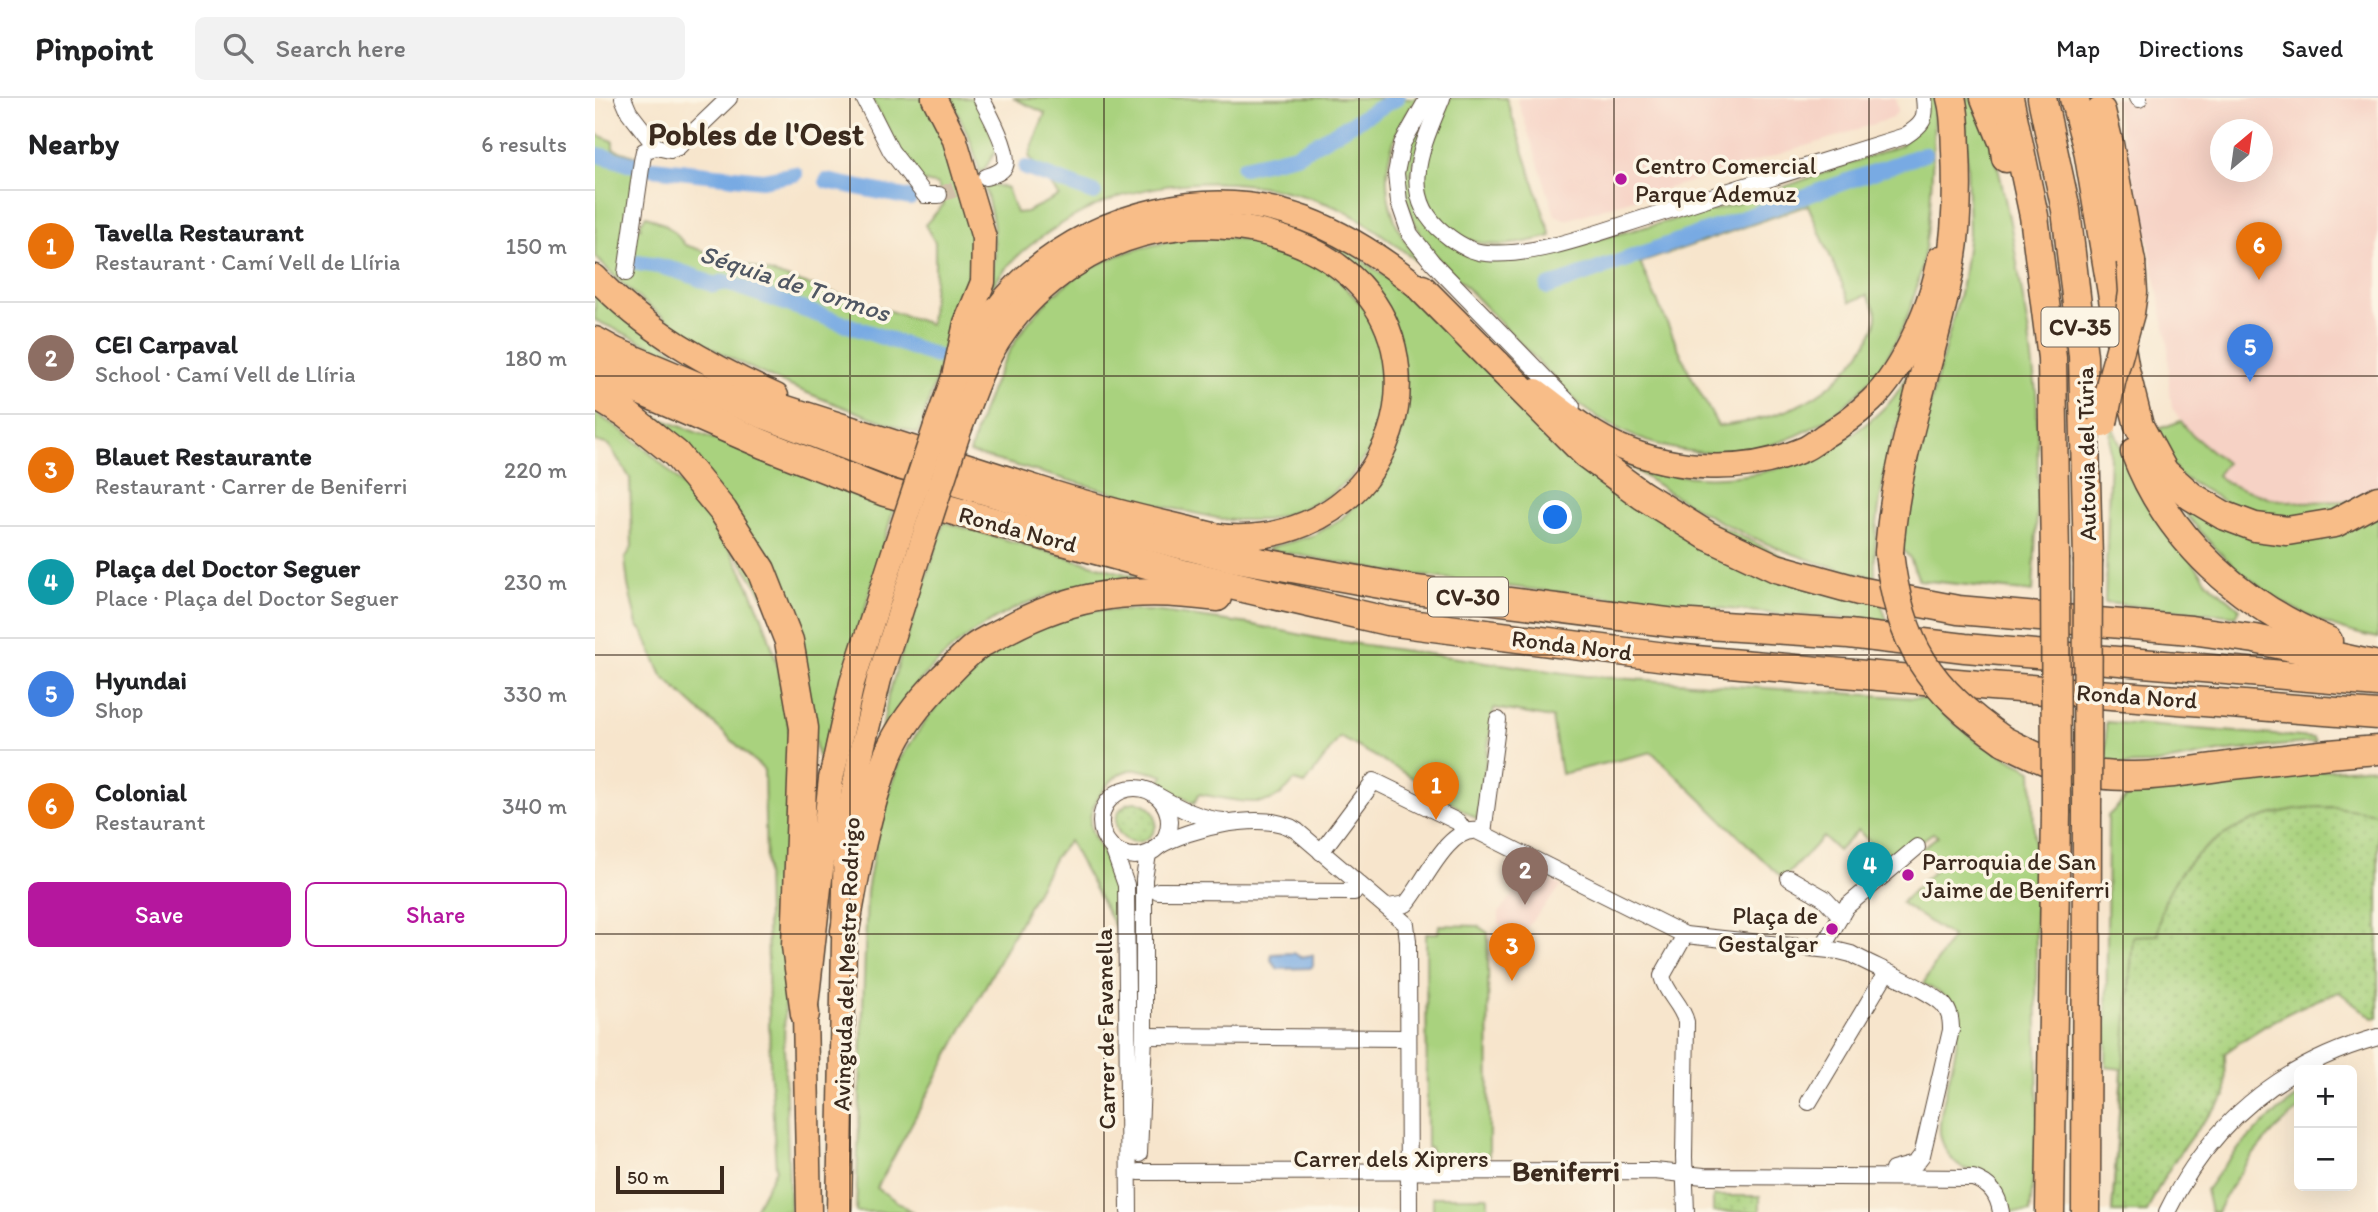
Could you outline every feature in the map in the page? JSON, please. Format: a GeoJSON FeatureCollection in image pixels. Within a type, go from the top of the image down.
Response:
{"type":"FeatureCollection","features":[{"type":"Feature","properties":{"kind":"highway"},"geometry":{"type":"LineString","coordinates":[[1951,98],[1957,168],[1955,224],[1949,275],[1932,350],[1903,454],[1891,515],[1889,553],[1893,586],[1901,621],[1921,660],[1944,692],[1977,722],[2004,741],[2037,757],[2075,770],[2112,775],[2157,775],[2323,754],[2378,750]]}},
{"type":"Feature","properties":{"kind":"highway"},"geometry":{"type":"LineString","coordinates":[[1985,98],[2004,144],[2015,205],[2046,311]]}},
{"type":"Feature","properties":{"kind":"highway","name":"Autovia del Túria"},"geometry":{"type":"LineString","coordinates":[[2009,98],[2034,216],[2052,358],[2056,811],[2050,1212]]}},
{"type":"Feature","properties":{"kind":"highway","name":"Autovia del Túria"},"geometry":{"type":"LineString","coordinates":[[2042,98],[2066,210],[2084,356],[2088,560],[2086,1212]]}},
{"type":"Feature","properties":{"kind":"highway"},"geometry":{"type":"LineString","coordinates":[[2074,98],[2088,150],[2125,370],[2139,426],[2164,472],[2191,496],[2223,515],[2255,527],[2287,531],[2335,523],[2378,500]]}},
{"type":"Feature","properties":{"kind":"highway"},"geometry":{"type":"LineString","coordinates":[[2088,560],[2097,523],[2103,423],[2133,292],[2131,262],[2099,102]]}},
{"type":"Feature","properties":{"kind":"highway"},"geometry":{"type":"LineString","coordinates":[[1422,289],[1586,454],[1642,495],[1708,536],[1776,568],[1859,591],[1958,610],[2216,634],[2267,641],[2378,666]]}},
{"type":"Feature","properties":{"kind":"highway"},"geometry":{"type":"LineString","coordinates":[[2115,313],[2115,373],[2126,427],[2150,486],[2196,551],[2243,594],[2296,628],[2332,643],[2378,654]]}},
{"type":"Feature","properties":{"kind":"highway","name":"Ronda Nord"},"geometry":{"type":"LineString","coordinates":[[595,341],[615,352],[766,415],[893,463],[1096,523],[1231,557],[1408,589],[1675,623],[1849,634],[1965,648],[2378,683]]}},
{"type":"Feature","properties":{"kind":"highway","name":"Ronda Nord"},"geometry":{"type":"LineString","coordinates":[[595,372],[763,444],[885,492],[1187,575],[1387,621],[1673,658],[1991,686],[2378,715]]}},
{"type":"Feature","properties":{"kind":"highway"},"geometry":{"type":"LineString","coordinates":[[595,395],[626,414],[675,454],[723,511],[761,570],[789,641],[804,728],[796,946],[805,1014]]}},
{"type":"Feature","properties":{"kind":"highway"},"geometry":{"type":"LineString","coordinates":[[845,931],[865,832],[889,753],[921,700],[974,648],[1036,614],[1080,600],[1132,591],[1190,593],[1387,621]]}},
{"type":"Feature","properties":{"kind":"main road"},"geometry":{"type":"LineString","coordinates":[[907,553],[947,430],[954,376],[966,323],[982,282],[984,238],[954,137],[934,98]]}},
{"type":"Feature","properties":{"kind":"main road"},"geometry":{"type":"LineString","coordinates":[[954,376],[987,321],[1025,278],[1061,250],[1110,224],[1155,210],[1203,205],[1253,207],[1304,219],[1360,245],[1422,289],[1532,388],[1588,430],[1619,447],[1653,458],[1700,467],[1748,466],[1803,450],[1838,427],[1873,400],[1902,360],[1922,317],[1938,269],[1945,224],[1948,171],[1942,98]]}},
{"type":"Feature","properties":{"kind":"main road"},"geometry":{"type":"LineString","coordinates":[[595,335],[752,397],[1101,509],[1228,537],[1266,536],[1298,527],[1327,513],[1358,488],[1379,460],[1392,431],[1399,392],[1396,354],[1388,326],[1368,294],[1338,265],[1306,246],[1248,229],[1198,225],[1155,231],[1117,242],[1073,265],[1032,299],[1003,333],[947,430]]}},
{"type":"Feature","properties":{"kind":"main road"},"geometry":{"type":"LineString","coordinates":[[595,276],[646,323],[710,364],[840,425]]}},
{"type":"Feature","properties":{"kind":"main road","name":"Avinguda del Mestre Rodrigo"},"geometry":{"type":"LineString","coordinates":[[809,1212],[805,1014],[831,779],[852,683],[907,553]]}},
{"type":"Feature","properties":{"kind":"main road","name":"Avinguda del Mestre Rodrigo"},"geometry":{"type":"LineString","coordinates":[[839,1212],[846,835],[860,757],[907,553]]}},
{"type":"Feature","properties":{"kind":"street"},"geometry":{"type":"LineString","coordinates":[[623,98],[629,112],[656,147]]}},
{"type":"Feature","properties":{"kind":"street"},"geometry":{"type":"LineString","coordinates":[[626,273],[645,151],[656,147],[670,150],[678,147],[729,98]]}},
{"type":"Feature","properties":{"kind":"street"},"geometry":{"type":"LineString","coordinates":[[864,98],[891,152],[903,168],[925,195],[939,195]]}},
{"type":"Feature","properties":{"kind":"street"},"geometry":{"type":"LineString","coordinates":[[981,98],[1003,145],[1006,159],[1005,166],[999,173],[986,177]]}},
{"type":"Feature","properties":{"kind":"street"},"geometry":{"type":"LineString","coordinates":[[1428,98],[1402,144],[1396,173],[1399,202],[1410,234],[1432,262],[1557,392],[1589,421],[1653,458]]}},
{"type":"Feature","properties":{"kind":"street"},"geometry":{"type":"LineString","coordinates":[[1442,98],[1420,151],[1416,171],[1421,205],[1437,227],[1458,245],[1485,253],[1519,252],[1554,244],[1905,136],[1920,127],[1926,111],[1924,98]]}},
{"type":"Feature","properties":{"kind":"street"},"geometry":{"type":"LineString","coordinates":[[1473,832],[1498,720]]}},
{"type":"Feature","properties":{"kind":"street"},"geometry":{"type":"LineString","coordinates":[[1321,852],[1374,781],[1685,935],[1822,948],[1851,954],[1885,973],[1809,1102]]}},
{"type":"Feature","properties":{"kind":"street"},"geometry":{"type":"LineString","coordinates":[[1248,823],[1203,818],[1153,793],[1131,788],[1111,797],[1101,817],[1101,829],[1112,848],[1129,856],[1153,850],[1189,832],[1248,823],[1273,822],[1289,825],[1401,918],[1408,929],[1409,1212]]}},
{"type":"Feature","properties":{"kind":"street"},"geometry":{"type":"LineString","coordinates":[[1153,793],[1161,800],[1169,819],[1168,830],[1153,850]]}},
{"type":"Feature","properties":{"kind":"street"},"geometry":{"type":"LineString","coordinates":[[1389,907],[1406,904],[1454,838],[1473,832]]}},
{"type":"Feature","properties":{"kind":"street"},"geometry":{"type":"LineString","coordinates":[[1822,948],[1841,911],[1917,847]]}},
{"type":"Feature","properties":{"kind":"street","name":"Carrer de Favanella"},"geometry":{"type":"LineString","coordinates":[[1112,848],[1126,885],[1129,1212]]}},
{"type":"Feature","properties":{"kind":"street","name":"Carrer de Favanella"},"geometry":{"type":"LineString","coordinates":[[1139,1212],[1144,1036],[1144,879],[1153,850]]}},
{"type":"Feature","properties":{"kind":"street"},"geometry":{"type":"LineString","coordinates":[[1789,878],[1841,911]]}},
{"type":"Feature","properties":{"kind":"street"},"geometry":{"type":"LineString","coordinates":[[1159,891],[1355,892]]}},
{"type":"Feature","properties":{"kind":"street"},"geometry":{"type":"LineString","coordinates":[[1685,935],[1662,976],[1664,985],[1681,1008],[1686,1022],[1686,1212]]}},
{"type":"Feature","properties":{"kind":"street","name":"Carrer dels Xiprers"},"geometry":{"type":"LineString","coordinates":[[1861,1175],[1909,1167],[1916,1163],[1921,1155],[1951,1022],[1946,1007],[1934,997],[1885,973]]}},
{"type":"Feature","properties":{"kind":"street"},"geometry":{"type":"LineString","coordinates":[[1144,1036],[1408,1038]]}},
{"type":"Feature","properties":{"kind":"street"},"geometry":{"type":"LineString","coordinates":[[2167,1212],[2194,1164],[2230,1120],[2255,1098],[2316,1059],[2378,1037]]}},
{"type":"Feature","properties":{"kind":"street","name":"Carrer dels Xiprers"},"geometry":{"type":"LineString","coordinates":[[1139,1177],[1409,1176],[1654,1171],[1704,1176],[1861,1175],[1973,1178],[1990,1187],[1998,1198],[2001,1212]]}},
{"type":"Feature","properties":{"kind":"shaded area","name":"Centro Comercial Parque Ademuz"},"geometry":{"type":"Polygon","coordinates":[[[1517,98],[1895,98],[1898,111],[1892,118],[1838,136],[1566,220],[1555,215],[1517,98]]]}},
{"type":"Feature","properties":{"kind":"shaded area"},"geometry":{"type":"Polygon","coordinates":[[[2113,98],[2378,98],[2378,488],[2357,501],[2296,502],[2273,499],[2226,483],[2216,476],[2204,446],[2172,408],[2168,343],[2147,236],[2113,98]]]}},
{"type":"Feature","properties":{"kind":"shaded area"},"geometry":{"type":"Polygon","coordinates":[[[1533,871],[1562,886],[1520,935],[1499,924],[1499,912],[1533,871]]]}},
{"type":"Feature","properties":{"kind":"green space"},"geometry":{"type":"Polygon","coordinates":[[[871,98],[928,98],[952,148],[978,268],[918,434],[787,385],[704,343],[665,318],[628,289],[595,256],[595,134],[613,141],[613,149],[637,157],[626,226],[641,228],[641,222],[646,216],[669,228],[685,245],[930,324],[935,242],[925,225],[944,204],[938,185],[921,181],[914,176],[871,98]]]}},
{"type":"Feature","properties":{"kind":"green space"},"geometry":{"type":"Polygon","coordinates":[[[950,98],[972,98],[986,120],[997,149],[980,172],[970,139],[950,98]]]}},
{"type":"Feature","properties":{"kind":"green space"},"geometry":{"type":"Polygon","coordinates":[[[1013,98],[1418,98],[1403,120],[1394,142],[1388,164],[1387,185],[1398,228],[1426,269],[1367,224],[1328,204],[1258,186],[1186,184],[1117,198],[1083,212],[1024,251],[1009,265],[988,293],[995,256],[993,222],[985,187],[991,184],[1007,188],[1016,213],[1026,212],[1059,196],[1029,156],[1045,113],[1013,98]]]}},
{"type":"Feature","properties":{"kind":"green space"},"geometry":{"type":"Polygon","coordinates":[[[1450,98],[1506,98],[1551,236],[1504,245],[1475,242],[1449,227],[1437,215],[1425,190],[1425,170],[1430,149],[1450,98]]]}},
{"type":"Feature","properties":{"kind":"green space"},"geometry":{"type":"Polygon","coordinates":[[[1929,98],[1934,98],[1931,186],[1924,257],[1912,303],[1889,354],[1857,395],[1817,425],[1772,444],[1724,453],[1674,449],[1625,432],[1578,403],[1433,253],[1412,215],[1403,173],[1409,144],[1433,106],[1411,173],[1447,244],[1547,252],[1736,204],[1902,145],[1929,98]],[[1808,205],[1640,263],[1690,374],[1718,426],[1759,419],[1797,406],[1831,385],[1846,371],[1871,335],[1877,319],[1867,295],[1850,302],[1808,205]]]}},
{"type":"Feature","properties":{"kind":"green space"},"geometry":{"type":"Polygon","coordinates":[[[1965,98],[1977,98],[1994,148],[2011,227],[2029,335],[2037,399],[2038,490],[2033,592],[1919,580],[1910,558],[1900,547],[1913,468],[1962,285],[1969,233],[1965,98]]]}},
{"type":"Feature","properties":{"kind":"green space"},"geometry":{"type":"Polygon","coordinates":[[[1223,237],[1257,241],[1328,269],[1366,309],[1381,340],[1388,381],[1385,411],[1373,445],[1350,478],[1330,495],[1299,510],[1267,520],[1226,520],[1166,507],[970,453],[985,404],[1004,361],[1027,324],[1054,294],[1087,270],[1126,252],[1171,241],[1223,237]]]}},
{"type":"Feature","properties":{"kind":"green space"},"geometry":{"type":"Polygon","coordinates":[[[1329,243],[1350,252],[1413,296],[1581,460],[1881,603],[1887,621],[1778,614],[1537,590],[1384,571],[1266,549],[1314,535],[1341,519],[1372,490],[1395,450],[1404,421],[1357,267],[1329,243]]]}},
{"type":"Feature","properties":{"kind":"green space"},"geometry":{"type":"Polygon","coordinates":[[[595,286],[688,363],[595,320],[595,286]]]}},
{"type":"Feature","properties":{"kind":"green space"},"geometry":{"type":"Polygon","coordinates":[[[1918,357],[1893,438],[1881,493],[1875,577],[1806,559],[1740,532],[1677,497],[1617,457],[1652,471],[1689,476],[1751,474],[1782,467],[1811,457],[1865,424],[1893,398],[1918,357]]]}},
{"type":"Feature","properties":{"kind":"green space"},"geometry":{"type":"Polygon","coordinates":[[[595,413],[636,442],[672,474],[704,511],[730,551],[752,594],[770,639],[782,687],[790,736],[784,1048],[790,1212],[754,1211],[776,1169],[770,1065],[764,770],[662,676],[643,632],[637,625],[625,559],[632,547],[630,478],[609,445],[595,441],[595,413]]]}},
{"type":"Feature","properties":{"kind":"green space"},"geometry":{"type":"Polygon","coordinates":[[[648,414],[894,507],[822,761],[817,754],[801,656],[648,414]]]}},
{"type":"Feature","properties":{"kind":"green space"},"geometry":{"type":"Polygon","coordinates":[[[2181,421],[2192,435],[2226,463],[2217,475],[2226,483],[2273,499],[2296,502],[2357,501],[2320,517],[2251,517],[2179,475],[2153,431],[2181,421]]]}},
{"type":"Feature","properties":{"kind":"green space"},"geometry":{"type":"Polygon","coordinates":[[[2111,423],[2138,488],[2206,580],[2240,609],[2236,616],[2105,603],[2111,423]]]}},
{"type":"Feature","properties":{"kind":"green space"},"geometry":{"type":"Polygon","coordinates":[[[2167,486],[2263,532],[2378,504],[2378,638],[2345,630],[2314,618],[2284,603],[2257,584],[2208,540],[2167,486]]]}},
{"type":"Feature","properties":{"kind":"green space"},"geometry":{"type":"Polygon","coordinates":[[[944,522],[1140,578],[1099,582],[1060,591],[989,622],[929,671],[903,701],[881,736],[888,696],[944,522]]]}},
{"type":"Feature","properties":{"kind":"green space"},"geometry":{"type":"Polygon","coordinates":[[[1085,610],[1154,611],[1249,624],[1322,639],[1586,676],[1929,699],[1979,743],[2032,770],[2038,1122],[2030,1212],[2006,1212],[2003,1194],[1994,1179],[1958,1166],[1948,1153],[1940,1133],[1958,1029],[1956,1013],[1950,1001],[1923,984],[1952,937],[1901,903],[1937,868],[1921,849],[1938,836],[1933,833],[1889,863],[1858,830],[1838,851],[1823,837],[1783,879],[1652,752],[1561,774],[1552,718],[1494,708],[1477,819],[1403,772],[1340,737],[1305,784],[1294,781],[1279,796],[1267,801],[1242,801],[1199,794],[1194,803],[1182,796],[1177,800],[1164,790],[1161,781],[1164,776],[1140,770],[1126,771],[1113,779],[1097,800],[1090,823],[1117,885],[1121,938],[1069,841],[1055,857],[877,1188],[912,1212],[856,1212],[867,891],[879,824],[900,759],[960,676],[989,655],[1041,626],[1085,610]]]}},
{"type":"Feature","properties":{"kind":"green space"},"geometry":{"type":"Polygon","coordinates":[[[2106,722],[2314,738],[2316,742],[2219,752],[2153,764],[2106,765],[2106,722]]]}},
{"type":"Feature","properties":{"kind":"green space"},"geometry":{"type":"Polygon","coordinates":[[[2378,767],[2378,841],[2369,838],[2112,1212],[2122,1069],[2106,1067],[2108,816],[2133,791],[2180,789],[2265,774],[2378,767]]]}},
{"type":"Feature","properties":{"kind":"green space"},"geometry":{"type":"Polygon","coordinates":[[[1136,802],[1150,808],[1156,822],[1150,836],[1136,842],[1122,836],[1116,822],[1122,808],[1136,802]]]}},
{"type":"Feature","properties":{"kind":"green space"},"geometry":{"type":"Polygon","coordinates":[[[2334,807],[2378,813],[2378,1017],[2373,1018],[2339,992],[2294,1010],[2238,1043],[2225,1053],[2226,1096],[2181,1150],[2147,1212],[2112,1212],[2133,936],[2158,935],[2162,910],[2171,888],[2185,868],[2222,836],[2267,816],[2302,808],[2334,807]]]}},
{"type":"Feature","properties":{"kind":"green space"},"geometry":{"type":"Polygon","coordinates":[[[1439,925],[1478,926],[1488,933],[1489,1157],[1431,1157],[1431,1148],[1427,1148],[1426,933],[1438,933],[1439,925]]]}},
{"type":"Feature","properties":{"kind":"green space"},"geometry":{"type":"Polygon","coordinates":[[[2294,1100],[2294,1114],[2263,1143],[2242,1169],[2217,1212],[2211,1212],[2206,1190],[2237,1150],[2294,1100]]]}},
{"type":"Feature","properties":{"kind":"green space"},"geometry":{"type":"Polygon","coordinates":[[[1713,1196],[1760,1196],[1760,1212],[1713,1212],[1713,1196]]]}},
{"type":"Feature","properties":{"kind":"green space"},"geometry":{"type":"Polygon","coordinates":[[[1433,1197],[1488,1197],[1488,1212],[1433,1212],[1433,1197]]]}},
{"type":"Feature","properties":{"kind":"water"},"geometry":{"type":"Polygon","coordinates":[[[1294,953],[1300,957],[1313,955],[1313,966],[1278,969],[1271,960],[1272,954],[1294,953]]]}},
{"type":"Feature","properties":{"kind":"waterway"},"geometry":{"type":"LineString","coordinates":[[1244,167],[1296,155],[1397,98]]}},
{"type":"Feature","properties":{"kind":"waterway"},"geometry":{"type":"LineString","coordinates":[[595,154],[635,165]]}},
{"type":"Feature","properties":{"kind":"waterway","name":"Séquia de Tormos"},"geometry":{"type":"LineString","coordinates":[[1548,287],[1924,154]]}},
{"type":"Feature","properties":{"kind":"waterway"},"geometry":{"type":"LineString","coordinates":[[652,168],[762,180],[795,174]]}},
{"type":"Feature","properties":{"kind":"waterway"},"geometry":{"type":"LineString","coordinates":[[1026,168],[1094,193]]}},
{"type":"Feature","properties":{"kind":"waterway"},"geometry":{"type":"LineString","coordinates":[[827,181],[910,198]]}},
{"type":"Feature","properties":{"kind":"waterway","name":"Séquia de Tormos"},"geometry":{"type":"LineString","coordinates":[[638,263],[677,271],[714,285],[725,282],[936,356]]}},
{"type":"Feature","properties":{"kind":"tunnel"},"geometry":{"type":"LineString","coordinates":[[939,195],[977,181]]}},
{"type":"Feature","properties":{"kind":"place","name":"Centro Comercial Parque Ademuz"},"geometry":{"type":"Point","coordinates":[1621,179]}},
{"type":"Feature","properties":{"kind":"place","name":"Colonial"},"geometry":{"type":"Point","coordinates":[2259,280]}},
{"type":"Feature","properties":{"kind":"place","name":"Hyundai"},"geometry":{"type":"Point","coordinates":[2250,382]}},
{"type":"Feature","properties":{"kind":"place","name":"Tavella Restaurant"},"geometry":{"type":"Point","coordinates":[1436,820]}},
{"type":"Feature","properties":{"kind":"place","name":"Parroquia de San Jaime de Beniferri"},"geometry":{"type":"Point","coordinates":[1908,875]}},
{"type":"Feature","properties":{"kind":"place","name":"Plaça del Doctor Seguer"},"geometry":{"type":"Point","coordinates":[1870,900]}},
{"type":"Feature","properties":{"kind":"place","name":"CEI Carpaval"},"geometry":{"type":"Point","coordinates":[1525,905]}},
{"type":"Feature","properties":{"kind":"place","name":"Plaça de Gestalgar"},"geometry":{"type":"Point","coordinates":[1832,929]}},
{"type":"Feature","properties":{"kind":"place","name":"Blauet Restaurante"},"geometry":{"type":"Point","coordinates":[1512,981]}},
{"type":"Feature","properties":{"kind":"district","name":"Pobles de l'Oest"},"geometry":{"type":"Point","coordinates":[756,134]}},
{"type":"Feature","properties":{"kind":"district","name":"Beniferri"},"geometry":{"type":"Point","coordinates":[1566,1171]}}]}
